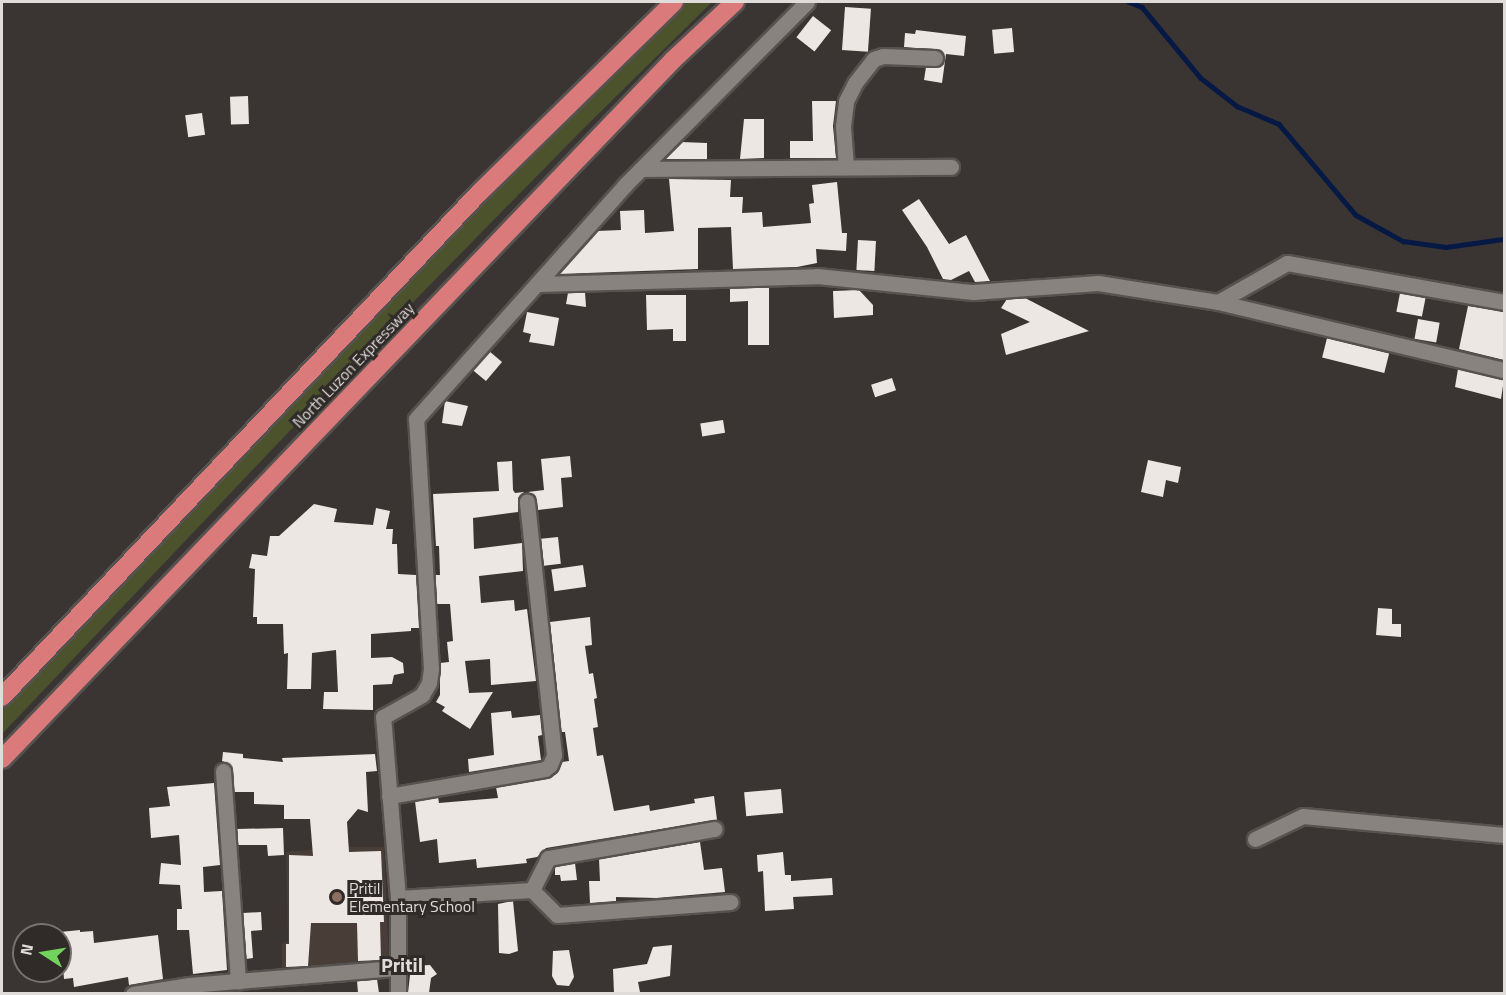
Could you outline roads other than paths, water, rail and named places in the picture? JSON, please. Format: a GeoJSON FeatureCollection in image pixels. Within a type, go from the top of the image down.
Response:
{"type":"FeatureCollection","features":[{"type":"Feature","properties":{"kind":"highway","name":"North Luzon Expressway"},"geometry":{"type":"LineString","coordinates":[[2,697],[479,193],[674,2]]}},
{"type":"Feature","properties":{"kind":"highway","name":"North Luzon Expressway"},"geometry":{"type":"LineString","coordinates":[[2,759],[673,60],[735,2]]}},
{"type":"Feature","properties":{"kind":"street"},"geometry":{"type":"LineString","coordinates":[[399,993],[398,898],[383,717],[422,695],[429,683],[431,669],[416,419],[641,169],[807,2]]}},
{"type":"Feature","properties":{"kind":"street"},"geometry":{"type":"LineString","coordinates":[[846,167],[843,126],[846,101],[855,83],[874,59],[883,56],[935,58]]}},
{"type":"Feature","properties":{"kind":"street"},"geometry":{"type":"LineString","coordinates":[[641,169],[951,167]]}},
{"type":"Feature","properties":{"kind":"street"},"geometry":{"type":"LineString","coordinates":[[1218,302],[1287,262],[1504,302]]}},
{"type":"Feature","properties":{"kind":"street"},"geometry":{"type":"LineString","coordinates":[[538,284],[817,276],[973,292],[1098,283],[1218,302],[1504,370]]}},
{"type":"Feature","properties":{"kind":"street"},"geometry":{"type":"LineString","coordinates":[[390,796],[545,769],[550,765],[554,755],[527,501]]}},
{"type":"Feature","properties":{"kind":"street"},"geometry":{"type":"LineString","coordinates":[[223,771],[238,981]]}},
{"type":"Feature","properties":{"kind":"street"},"geometry":{"type":"LineString","coordinates":[[1255,839],[1303,816],[1504,835]]}},
{"type":"Feature","properties":{"kind":"street"},"geometry":{"type":"LineString","coordinates":[[532,891],[548,858],[716,829]]}},
{"type":"Feature","properties":{"kind":"street"},"geometry":{"type":"LineString","coordinates":[[398,898],[532,891],[557,915],[731,902]]}},
{"type":"Feature","properties":{"kind":"street"},"geometry":{"type":"LineString","coordinates":[[133,993],[190,989],[238,981],[398,968]]}},
{"type":"Feature","properties":{"kind":"waterway"},"geometry":{"type":"LineString","coordinates":[[1129,2],[1142,7],[1201,78],[1237,106],[1279,124],[1356,215],[1403,241],[1446,247],[1504,239]]}},
{"type":"Feature","properties":{"kind":"place","name":"Pritil Elementary School"},"geometry":{"type":"Point","coordinates":[337,897]}},
{"type":"Feature","properties":{"kind":"district","name":"Pritil"},"geometry":{"type":"Point","coordinates":[402,964]}}]}
